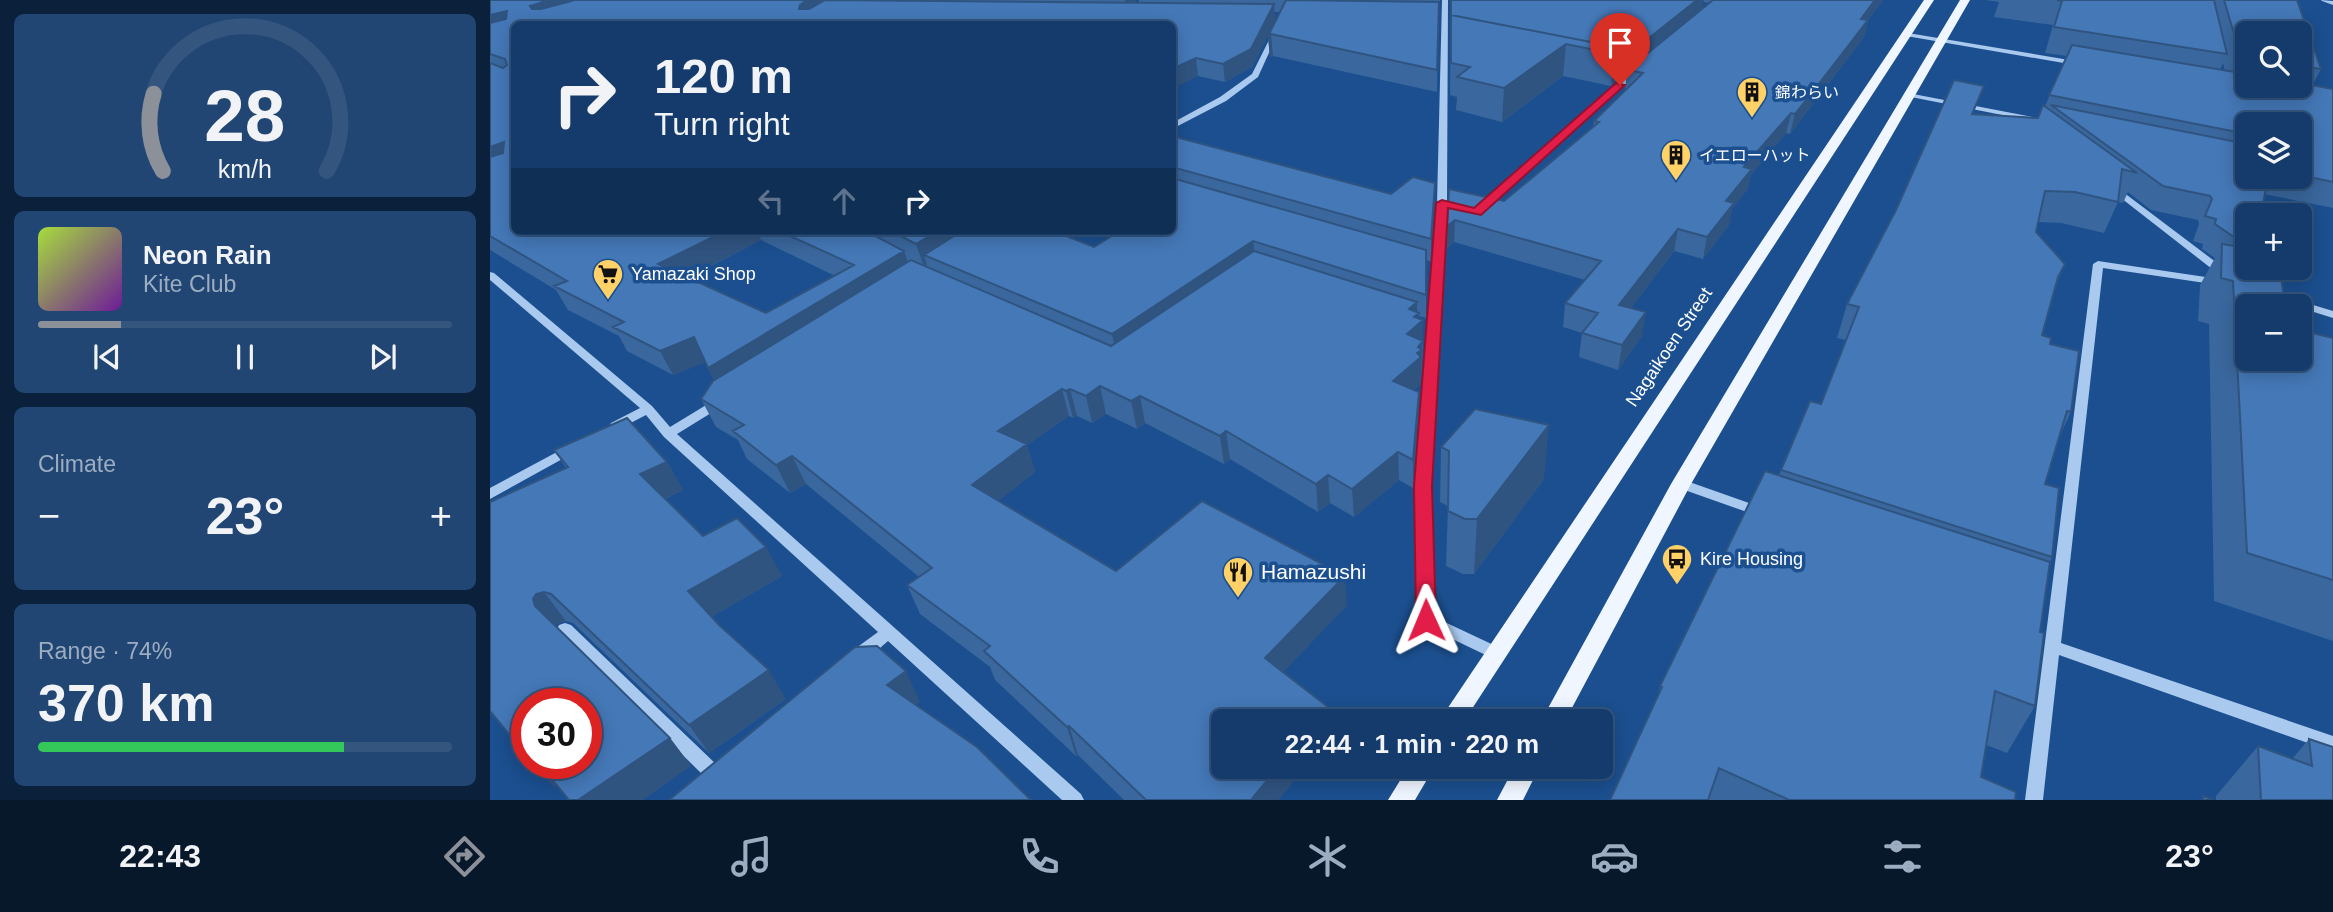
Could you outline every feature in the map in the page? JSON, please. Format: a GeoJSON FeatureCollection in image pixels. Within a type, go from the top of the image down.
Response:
{"type":"FeatureCollection","features":[{"type":"Feature","properties":{"kind":"main road","name":"Nagaikoen Street"},"geometry":{"type":"LineString","coordinates":[[1459,709],[1929,0]]}},
{"type":"Feature","properties":{"kind":"main road"},"geometry":{"type":"LineString","coordinates":[[1559,709],[1681,484],[1965,0]]}},
{"type":"Feature","properties":{"kind":"main road"},"geometry":{"type":"LineString","coordinates":[[1401,800],[1415,779]]}},
{"type":"Feature","properties":{"kind":"main road"},"geometry":{"type":"LineString","coordinates":[[1510,800],[1521,779]]}},
{"type":"Feature","properties":{"kind":"street"},"geometry":{"type":"LineString","coordinates":[[1445,0],[1442,203],[1438,270],[1427,325],[1423,486],[1426,620],[1494,653]]}},
{"type":"Feature","properties":{"kind":"street"},"geometry":{"type":"LineString","coordinates":[[2325,0],[2333,4]]}},
{"type":"Feature","properties":{"kind":"street"},"geometry":{"type":"LineString","coordinates":[[1434,17],[1446,18]]}},
{"type":"Feature","properties":{"kind":"street"},"geometry":{"type":"LineString","coordinates":[[1176,125],[1223,99],[1255,75],[1277,29]]}},
{"type":"Feature","properties":{"kind":"street"},"geometry":{"type":"LineString","coordinates":[[1908,35],[2087,65]]}},
{"type":"Feature","properties":{"kind":"street"},"geometry":{"type":"LineString","coordinates":[[1443,39],[1456,42]]}},
{"type":"Feature","properties":{"kind":"street"},"geometry":{"type":"LineString","coordinates":[[1477,212],[1641,68]]}},
{"type":"Feature","properties":{"kind":"street"},"geometry":{"type":"LineString","coordinates":[[1617,74],[1631,77]]}},
{"type":"Feature","properties":{"kind":"street"},"geometry":{"type":"LineString","coordinates":[[1910,95],[2046,122]]}},
{"type":"Feature","properties":{"kind":"street"},"geometry":{"type":"LineString","coordinates":[[2020,117],[2042,133]]}},
{"type":"Feature","properties":{"kind":"street"},"geometry":{"type":"LineString","coordinates":[[2034,800],[2051,646],[2050,609],[2098,264],[2240,285],[2108,184]]}},
{"type":"Feature","properties":{"kind":"street"},"geometry":{"type":"LineString","coordinates":[[1442,203],[1454,206]]}},
{"type":"Feature","properties":{"kind":"street"},"geometry":{"type":"LineString","coordinates":[[1425,266],[1438,270]]}},
{"type":"Feature","properties":{"kind":"street"},"geometry":{"type":"LineString","coordinates":[[490,275],[648,409],[669,434],[1075,800]]}},
{"type":"Feature","properties":{"kind":"street"},"geometry":{"type":"LineString","coordinates":[[2263,292],[2333,315]]}},
{"type":"Feature","properties":{"kind":"street"},"geometry":{"type":"LineString","coordinates":[[669,434],[729,397]]}},
{"type":"Feature","properties":{"kind":"street"},"geometry":{"type":"LineString","coordinates":[[601,433],[648,409]]}},
{"type":"Feature","properties":{"kind":"street"},"geometry":{"type":"LineString","coordinates":[[490,494],[506,482],[577,446]]}},
{"type":"Feature","properties":{"kind":"street"},"geometry":{"type":"LineString","coordinates":[[1681,484],[1782,519]]}},
{"type":"Feature","properties":{"kind":"street"},"geometry":{"type":"LineString","coordinates":[[565,629],[717,768],[694,786]]}},
{"type":"Feature","properties":{"kind":"street"},"geometry":{"type":"LineString","coordinates":[[847,665],[888,632]]}},
{"type":"Feature","properties":{"kind":"street"},"geometry":{"type":"LineString","coordinates":[[2051,646],[2333,744]]}},
{"type":"Feature","properties":{"kind":"building"},"geometry":{"type":"Polygon","coordinates":[[[490,0],[549,0],[530,6],[532,9],[575,0],[807,0],[799,9],[809,9],[825,0],[1274,4],[1251,49],[1223,64],[1196,58],[1176,67],[1176,21],[511,21],[511,235],[717,235],[658,264],[766,313],[854,265],[788,235],[874,235],[904,251],[708,368],[694,337],[660,351],[613,327],[624,322],[554,286],[567,281],[490,236],[490,157],[503,153],[504,142],[490,147],[490,63],[503,68],[507,65],[505,59],[490,54],[490,23],[506,19],[507,11],[490,15],[490,0]]]}},
{"type":"Feature","properties":{"kind":"building"},"geometry":{"type":"Polygon","coordinates":[[[1286,0],[1439,2],[1437,70],[1271,34],[1268,36],[1286,0]]]}},
{"type":"Feature","properties":{"kind":"building"},"geometry":{"type":"Polygon","coordinates":[[[1451,0],[1697,0],[1630,53],[1622,51],[1622,48],[1451,15],[1451,0]]]}},
{"type":"Feature","properties":{"kind":"building"},"geometry":{"type":"Polygon","coordinates":[[[1713,0],[1875,0],[1861,19],[1868,20],[1821,81],[1795,114],[1791,113],[1744,167],[1752,169],[1726,201],[1734,203],[1707,237],[1678,229],[1619,305],[1646,312],[1622,345],[1582,333],[1598,313],[1565,303],[1601,261],[1455,220],[1447,226],[1449,189],[1504,201],[1599,122],[1594,121],[1643,73],[1627,70],[1713,0]]]}},
{"type":"Feature","properties":{"kind":"building"},"geometry":{"type":"Polygon","coordinates":[[[2057,0],[2214,0],[2227,54],[2054,27],[2062,1],[2057,0]]]}},
{"type":"Feature","properties":{"kind":"building"},"geometry":{"type":"Polygon","coordinates":[[[2224,0],[2297,0],[2304,21],[2235,21],[2235,37],[2224,0]]]}},
{"type":"Feature","properties":{"kind":"building"},"geometry":{"type":"Polygon","coordinates":[[[1451,15],[1622,48],[1615,54],[1566,44],[1504,88],[1457,77],[1470,67],[1451,63],[1451,15]]]}},
{"type":"Feature","properties":{"kind":"building"},"geometry":{"type":"Polygon","coordinates":[[[2312,43],[2321,69],[2312,68],[2312,43]]]}},
{"type":"Feature","properties":{"kind":"building"},"geometry":{"type":"Polygon","coordinates":[[[2072,45],[2235,72],[2235,98],[2312,98],[2312,85],[2333,89],[2333,182],[2312,178],[2312,112],[2235,112],[2235,132],[2049,95],[2072,45]]]}},
{"type":"Feature","properties":{"kind":"building"},"geometry":{"type":"Polygon","coordinates":[[[1954,80],[1984,86],[1972,114],[2038,118],[2043,105],[2137,173],[2122,169],[2118,202],[2075,192],[2045,191],[2036,232],[2065,264],[2058,277],[2042,335],[2051,338],[2050,344],[2079,351],[2071,412],[2067,411],[2045,484],[2059,488],[2052,557],[1781,470],[1810,401],[1821,404],[1859,307],[1847,304],[1896,210],[1954,80]]]}},
{"type":"Feature","properties":{"kind":"building"},"geometry":{"type":"Polygon","coordinates":[[[2051,105],[2235,142],[2235,189],[2266,189],[2263,203],[2235,203],[2235,238],[2215,224],[2216,219],[2205,216],[2212,199],[2210,196],[2163,186],[2051,105]]]}},
{"type":"Feature","properties":{"kind":"building"},"geometry":{"type":"Polygon","coordinates":[[[1176,137],[1391,194],[1413,177],[1435,183],[1431,239],[1176,168],[1176,137]]]}},
{"type":"Feature","properties":{"kind":"building"},"geometry":{"type":"Polygon","coordinates":[[[1176,179],[1426,250],[1426,295],[1253,241],[1112,334],[924,255],[956,235],[1064,235],[1094,247],[1114,235],[1176,235],[1176,179]]]}},
{"type":"Feature","properties":{"kind":"building"},"geometry":{"type":"Polygon","coordinates":[[[899,235],[931,235],[916,244],[899,235]]]}},
{"type":"Feature","properties":{"kind":"building"},"geometry":{"type":"Polygon","coordinates":[[[2222,244],[2235,246],[2235,280],[2282,280],[2283,294],[2235,294],[2235,320],[2233,281],[2221,278],[2222,244]]]}},
{"type":"Feature","properties":{"kind":"building"},"geometry":{"type":"Polygon","coordinates":[[[1254,251],[1417,302],[1409,309],[1419,313],[1414,317],[1423,320],[1407,334],[1423,341],[1418,347],[1422,350],[1417,353],[1421,357],[1393,381],[1419,392],[1413,460],[1398,452],[1352,489],[1328,475],[1316,484],[1226,431],[1220,436],[1140,396],[1131,401],[1100,386],[1086,396],[1070,389],[1062,389],[998,431],[1027,444],[972,485],[1116,571],[1202,501],[1345,576],[1265,658],[1328,707],[1326,709],[1211,709],[1211,779],[1268,779],[1251,800],[1146,800],[1069,726],[984,651],[990,646],[907,585],[932,568],[792,456],[776,465],[733,431],[744,425],[701,399],[713,381],[911,260],[1111,346],[1254,251]]]}},
{"type":"Feature","properties":{"kind":"building"},"geometry":{"type":"Polygon","coordinates":[[[2312,333],[2333,338],[2333,580],[2247,553],[2238,371],[2312,371],[2312,333]]]}},
{"type":"Feature","properties":{"kind":"building"},"geometry":{"type":"Polygon","coordinates":[[[1475,409],[1549,425],[1477,519],[1465,519],[1448,511],[1449,451],[1441,447],[1475,409]]]}},
{"type":"Feature","properties":{"kind":"building"},"geometry":{"type":"Polygon","coordinates":[[[627,418],[667,462],[640,474],[703,536],[737,518],[766,547],[688,591],[719,625],[769,670],[689,725],[551,594],[536,594],[533,599],[535,606],[670,738],[578,800],[569,800],[551,779],[602,779],[602,688],[511,688],[511,737],[490,711],[490,502],[568,467],[554,450],[627,418]]]}},
{"type":"Feature","properties":{"kind":"building"},"geometry":{"type":"Polygon","coordinates":[[[1765,471],[2050,562],[2040,632],[2044,633],[2035,706],[1995,691],[1981,777],[2016,792],[2015,800],[1789,800],[1719,768],[1708,800],[1610,800],[1662,687],[1660,686],[1765,471]]]}},
{"type":"Feature","properties":{"kind":"building"},"geometry":{"type":"Polygon","coordinates":[[[877,646],[906,671],[887,685],[977,747],[1031,800],[669,800],[855,647],[877,646]]]}},
{"type":"Feature","properties":{"kind":"building"},"geometry":{"type":"Polygon","coordinates":[[[2309,739],[2333,747],[2333,800],[2261,800],[2258,746],[2312,766],[2309,739]]]}},
{"type":"Feature","properties":{"kind":"place","name":"錦わらい"},"geometry":{"type":"Point","coordinates":[1752,119]}},
{"type":"Feature","properties":{"kind":"place","name":"イエローハット"},"geometry":{"type":"Point","coordinates":[1676,182]}},
{"type":"Feature","properties":{"kind":"place","name":"Yamazaki Shop"},"geometry":{"type":"Point","coordinates":[608,301]}},
{"type":"Feature","properties":{"kind":"place","name":"Kire Housing"},"geometry":{"type":"Point","coordinates":[1677,586]}},
{"type":"Feature","properties":{"kind":"place","name":"Hamazushi"},"geometry":{"type":"Point","coordinates":[1238,599]}},
{"type":"Feature","properties":{"kind":"route"},"geometry":{"type":"LineString","coordinates":[[1426,620],[1423,486],[1442,203],[1477,212],[1620,85]]}}]}
